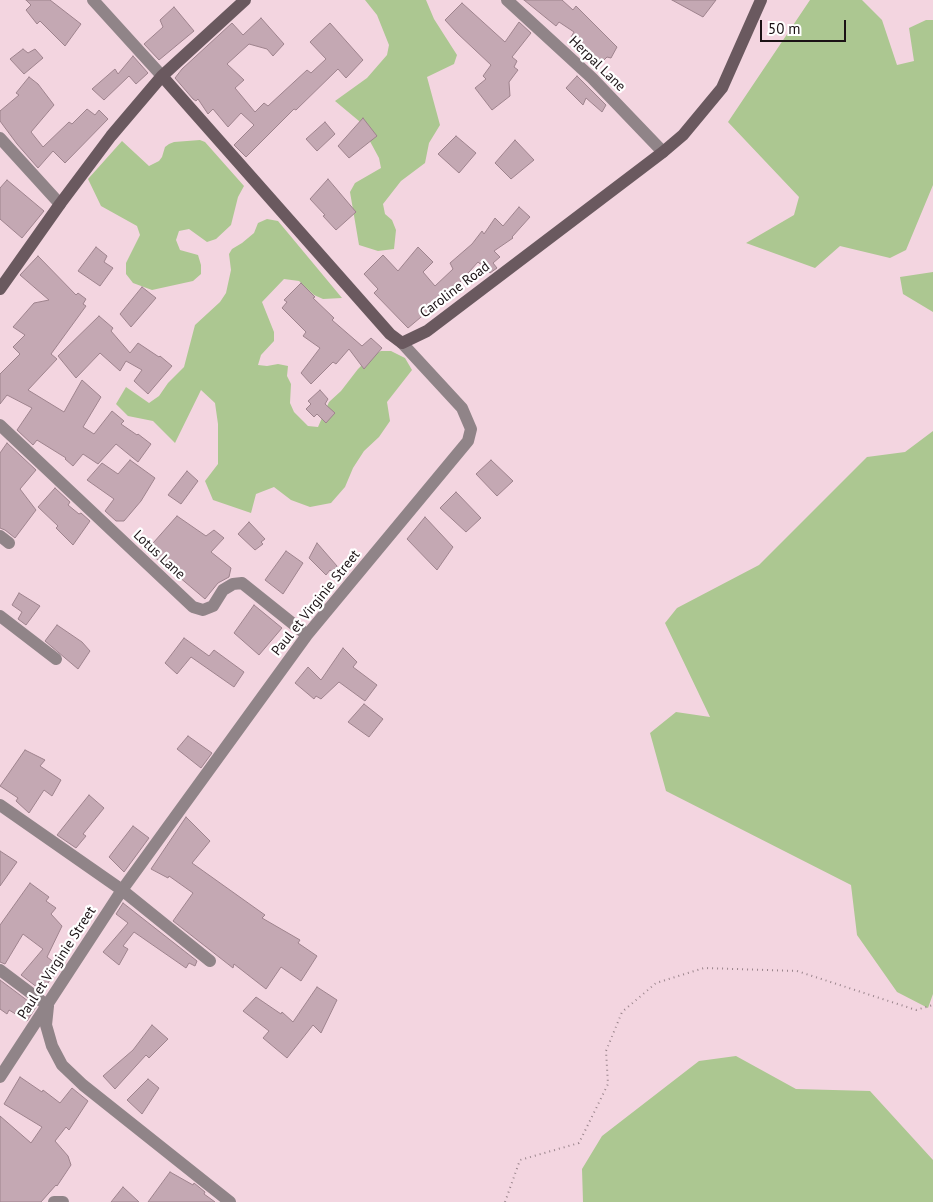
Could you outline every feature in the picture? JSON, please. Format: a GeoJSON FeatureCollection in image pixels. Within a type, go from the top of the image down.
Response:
{"type":"FeatureCollection","features":[{"type":"Feature","properties":{"kind":"main road"},"geometry":{"type":"LineString","coordinates":[[0,289],[111,136],[162,76],[245,0]]}},
{"type":"Feature","properties":{"kind":"main road","name":"Caroline Road"},"geometry":{"type":"LineString","coordinates":[[402,342],[428,331],[683,135],[722,88],[761,0]]}},
{"type":"Feature","properties":{"kind":"main road"},"geometry":{"type":"LineString","coordinates":[[162,76],[390,334],[402,342]]}},
{"type":"Feature","properties":{"kind":"street"},"geometry":{"type":"LineString","coordinates":[[93,0],[162,76]]}},
{"type":"Feature","properties":{"kind":"street","name":"Herpal Lane"},"geometry":{"type":"LineString","coordinates":[[507,0],[592,78],[663,152]]}},
{"type":"Feature","properties":{"kind":"street"},"geometry":{"type":"LineString","coordinates":[[0,138],[60,204]]}},
{"type":"Feature","properties":{"kind":"street","name":"Paul et Virginie Street"},"geometry":{"type":"LineString","coordinates":[[0,1077],[122,890],[308,635],[468,441],[472,428],[462,408],[402,342]]}},
{"type":"Feature","properties":{"kind":"street","name":"Lotus Lane"},"geometry":{"type":"LineString","coordinates":[[0,425],[193,607],[203,610],[213,606],[223,590],[233,584],[242,583],[308,635]]}},
{"type":"Feature","properties":{"kind":"street"},"geometry":{"type":"LineString","coordinates":[[0,616],[56,659]]}},
{"type":"Feature","properties":{"kind":"street"},"geometry":{"type":"LineString","coordinates":[[0,805],[122,890],[210,961]]}},
{"type":"Feature","properties":{"kind":"street"},"geometry":{"type":"LineString","coordinates":[[0,970],[48,1006],[46,1024],[52,1046],[62,1065],[83,1085],[230,1202]]}},
{"type":"Feature","properties":{"kind":"street"},"geometry":{"type":"LineString","coordinates":[[54,1202],[63,1202]]}},
{"type":"Feature","properties":{"kind":"path"},"geometry":{"type":"LineString","coordinates":[[505,1202],[520,1160],[579,1143],[608,1084],[606,1051],[622,1012],[656,983],[704,968],[797,971],[916,1010],[933,1005]]}},
{"type":"Feature","properties":{"kind":"green space"},"geometry":{"type":"Polygon","coordinates":[[[365,0],[426,0],[434,19],[457,55],[454,64],[427,77],[440,125],[429,143],[425,163],[401,181],[383,204],[385,214],[392,220],[396,230],[394,249],[378,251],[359,245],[350,192],[355,183],[381,168],[379,158],[359,121],[335,101],[367,78],[387,55],[389,45],[377,15],[365,0]]]}},
{"type":"Feature","properties":{"kind":"green space"},"geometry":{"type":"Polygon","coordinates":[[[810,0],[862,0],[882,20],[897,65],[914,61],[909,28],[926,20],[933,20],[933,185],[906,250],[890,258],[840,246],[815,268],[746,243],[794,215],[799,197],[728,122],[810,0]]]}},
{"type":"Feature","properties":{"kind":"green space"},"geometry":{"type":"Polygon","coordinates":[[[200,140],[205,142],[244,186],[238,197],[231,225],[216,239],[207,242],[189,229],[179,231],[176,240],[180,250],[198,255],[201,265],[201,274],[193,281],[152,290],[133,283],[126,274],[126,263],[140,235],[137,226],[101,206],[88,179],[122,141],[149,166],[159,161],[165,147],[169,144],[200,140]]]}},
{"type":"Feature","properties":{"kind":"green space"},"geometry":{"type":"Polygon","coordinates":[[[267,219],[278,221],[342,298],[323,299],[314,295],[299,281],[284,279],[262,302],[274,332],[274,341],[261,355],[258,365],[278,364],[288,366],[287,376],[291,384],[290,403],[294,412],[308,426],[318,427],[329,402],[371,356],[381,351],[391,351],[405,358],[412,370],[387,402],[390,421],[379,437],[364,451],[353,468],[345,487],[331,503],[310,507],[291,500],[274,487],[256,494],[251,513],[213,500],[205,481],[218,464],[218,424],[215,403],[201,390],[175,443],[153,421],[128,416],[116,404],[126,387],[149,403],[159,396],[168,383],[184,367],[195,325],[220,302],[226,293],[231,270],[229,254],[232,249],[254,233],[258,223],[267,219]]]}},
{"type":"Feature","properties":{"kind":"green space"},"geometry":{"type":"Polygon","coordinates":[[[933,272],[933,312],[903,294],[900,277],[933,272]]]}},
{"type":"Feature","properties":{"kind":"green space"},"geometry":{"type":"Polygon","coordinates":[[[933,431],[933,994],[928,1008],[897,992],[857,935],[851,885],[666,791],[650,733],[676,712],[710,717],[665,623],[677,608],[759,565],[867,457],[905,452],[933,431]]]}},
{"type":"Feature","properties":{"kind":"green space"},"geometry":{"type":"Polygon","coordinates":[[[736,1056],[796,1089],[870,1091],[933,1160],[933,1202],[583,1202],[582,1169],[602,1136],[699,1061],[736,1056]]]}},
{"type":"Feature","properties":{"kind":"building"},"geometry":{"type":"Polygon","coordinates":[[[26,0],[50,0],[81,24],[65,46],[40,21],[37,24],[26,10],[31,5],[26,0]]]}},
{"type":"Feature","properties":{"kind":"building"},"geometry":{"type":"Polygon","coordinates":[[[524,0],[562,0],[573,10],[576,6],[617,47],[611,58],[607,57],[602,62],[583,49],[571,37],[574,32],[559,22],[556,26],[524,0]]]}},
{"type":"Feature","properties":{"kind":"building"},"geometry":{"type":"Polygon","coordinates":[[[672,0],[716,0],[703,17],[672,0]]]}},
{"type":"Feature","properties":{"kind":"building"},"geometry":{"type":"Polygon","coordinates":[[[462,3],[505,42],[519,22],[531,33],[512,57],[517,61],[514,67],[518,70],[509,82],[510,96],[492,110],[475,88],[486,79],[483,76],[491,65],[445,20],[462,3]]]}},
{"type":"Feature","properties":{"kind":"building"},"geometry":{"type":"Polygon","coordinates":[[[174,7],[194,31],[159,60],[144,44],[163,27],[160,20],[174,7]]]}},
{"type":"Feature","properties":{"kind":"building"},"geometry":{"type":"Polygon","coordinates":[[[261,18],[284,44],[273,56],[267,49],[249,44],[227,64],[244,80],[235,88],[255,112],[264,103],[268,106],[307,70],[311,73],[326,59],[310,42],[330,23],[363,60],[346,78],[338,69],[296,110],[294,109],[246,157],[234,145],[254,125],[241,113],[228,127],[213,109],[208,114],[198,99],[196,101],[193,99],[175,78],[182,69],[232,23],[243,35],[261,18]]]}},
{"type":"Feature","properties":{"kind":"building"},"geometry":{"type":"Polygon","coordinates":[[[23,49],[28,53],[35,49],[43,58],[24,74],[10,59],[23,49]]]}},
{"type":"Feature","properties":{"kind":"building"},"geometry":{"type":"Polygon","coordinates":[[[133,56],[148,73],[136,84],[129,76],[104,100],[92,89],[115,69],[118,74],[133,56]]]}},
{"type":"Feature","properties":{"kind":"building"},"geometry":{"type":"Polygon","coordinates":[[[577,76],[606,105],[602,112],[586,98],[583,105],[566,88],[577,76]]]}},
{"type":"Feature","properties":{"kind":"building"},"geometry":{"type":"Polygon","coordinates":[[[29,77],[38,84],[54,105],[31,132],[43,147],[69,122],[72,124],[87,109],[95,115],[99,110],[108,119],[65,163],[53,151],[38,168],[0,121],[0,111],[19,95],[16,93],[29,77]]]}},
{"type":"Feature","properties":{"kind":"building"},"geometry":{"type":"Polygon","coordinates":[[[363,118],[377,136],[349,158],[338,146],[363,118]]]}},
{"type":"Feature","properties":{"kind":"building"},"geometry":{"type":"Polygon","coordinates":[[[325,122],[335,134],[317,151],[306,139],[325,122]]]}},
{"type":"Feature","properties":{"kind":"building"},"geometry":{"type":"Polygon","coordinates":[[[456,136],[476,153],[459,173],[438,154],[456,136]]]}},
{"type":"Feature","properties":{"kind":"building"},"geometry":{"type":"Polygon","coordinates":[[[515,140],[534,160],[511,179],[495,163],[515,140]]]}},
{"type":"Feature","properties":{"kind":"building"},"geometry":{"type":"Polygon","coordinates":[[[328,179],[356,212],[336,230],[310,199],[328,179]]]}},
{"type":"Feature","properties":{"kind":"building"},"geometry":{"type":"Polygon","coordinates":[[[7,180],[44,211],[22,238],[0,219],[0,188],[7,180]]]}},
{"type":"Feature","properties":{"kind":"building"},"geometry":{"type":"Polygon","coordinates":[[[519,207],[530,217],[513,238],[494,251],[500,257],[493,263],[497,268],[490,273],[478,262],[452,291],[408,328],[374,293],[378,289],[364,274],[383,255],[398,271],[418,247],[433,262],[423,272],[435,286],[453,269],[450,263],[472,244],[482,231],[484,234],[495,218],[503,226],[519,207]]]}},
{"type":"Feature","properties":{"kind":"building"},"geometry":{"type":"Polygon","coordinates":[[[96,247],[107,256],[104,262],[113,268],[100,286],[78,271],[96,247]]]}},
{"type":"Feature","properties":{"kind":"building"},"geometry":{"type":"Polygon","coordinates":[[[38,256],[76,295],[78,293],[86,299],[83,304],[86,306],[51,354],[57,359],[28,390],[64,412],[82,380],[101,397],[83,427],[94,434],[112,411],[124,421],[121,424],[151,444],[138,462],[116,444],[98,464],[83,454],[73,466],[66,458],[37,440],[33,445],[17,430],[32,408],[7,395],[0,404],[0,374],[20,354],[13,347],[25,335],[13,327],[34,303],[49,300],[20,275],[38,256]]]}},
{"type":"Feature","properties":{"kind":"building"},"geometry":{"type":"Polygon","coordinates":[[[301,283],[315,297],[313,298],[334,318],[332,320],[362,346],[371,338],[382,348],[364,369],[349,349],[336,364],[333,362],[311,384],[301,373],[320,348],[303,336],[306,332],[282,308],[287,302],[284,300],[301,283]]]}},
{"type":"Feature","properties":{"kind":"building"},"geometry":{"type":"Polygon","coordinates":[[[142,287],[156,298],[131,327],[120,314],[142,287]]]}},
{"type":"Feature","properties":{"kind":"building"},"geometry":{"type":"Polygon","coordinates":[[[99,316],[113,328],[111,331],[130,353],[138,343],[160,356],[172,366],[148,394],[134,381],[142,370],[126,361],[120,371],[100,353],[76,378],[58,356],[99,316]]]}},
{"type":"Feature","properties":{"kind":"building"},"geometry":{"type":"Polygon","coordinates":[[[320,390],[328,399],[325,404],[335,413],[326,423],[317,414],[314,417],[306,409],[311,404],[308,401],[320,390]]]}},
{"type":"Feature","properties":{"kind":"building"},"geometry":{"type":"Polygon","coordinates":[[[7,443],[36,470],[20,489],[36,510],[15,538],[0,528],[0,453],[7,443]]]}},
{"type":"Feature","properties":{"kind":"building"},"geometry":{"type":"Polygon","coordinates":[[[130,460],[155,478],[141,501],[124,521],[116,521],[105,511],[114,499],[87,480],[102,463],[118,474],[130,460]]]}},
{"type":"Feature","properties":{"kind":"building"},"geometry":{"type":"Polygon","coordinates":[[[491,460],[513,481],[497,496],[476,474],[491,460]]]}},
{"type":"Feature","properties":{"kind":"building"},"geometry":{"type":"Polygon","coordinates":[[[187,471],[198,481],[181,504],[168,495],[187,471]]]}},
{"type":"Feature","properties":{"kind":"building"},"geometry":{"type":"Polygon","coordinates":[[[55,488],[70,502],[68,505],[90,521],[73,545],[56,528],[58,526],[38,507],[55,488]]]}},
{"type":"Feature","properties":{"kind":"building"},"geometry":{"type":"Polygon","coordinates":[[[456,492],[481,518],[466,532],[440,508],[456,492]]]}},
{"type":"Feature","properties":{"kind":"building"},"geometry":{"type":"Polygon","coordinates":[[[177,516],[206,536],[214,530],[224,538],[211,552],[231,568],[229,577],[218,583],[205,599],[146,551],[177,516]]]}},
{"type":"Feature","properties":{"kind":"building"},"geometry":{"type":"Polygon","coordinates":[[[425,517],[453,547],[437,570],[407,539],[425,517]]]}},
{"type":"Feature","properties":{"kind":"building"},"geometry":{"type":"Polygon","coordinates":[[[249,522],[265,539],[261,542],[263,544],[255,550],[238,534],[249,522]]]}},
{"type":"Feature","properties":{"kind":"building"},"geometry":{"type":"Polygon","coordinates":[[[317,543],[337,566],[334,573],[330,570],[326,575],[309,558],[317,543]]]}},
{"type":"Feature","properties":{"kind":"building"},"geometry":{"type":"Polygon","coordinates":[[[286,551],[303,563],[283,594],[265,580],[286,551]]]}},
{"type":"Feature","properties":{"kind":"building"},"geometry":{"type":"Polygon","coordinates":[[[19,593],[40,606],[26,625],[18,619],[22,612],[12,605],[19,593]]]}},
{"type":"Feature","properties":{"kind":"building"},"geometry":{"type":"Polygon","coordinates":[[[254,605],[282,628],[259,655],[234,633],[254,605]]]}},
{"type":"Feature","properties":{"kind":"building"},"geometry":{"type":"Polygon","coordinates":[[[57,625],[82,642],[90,651],[78,669],[45,641],[57,625]]]}},
{"type":"Feature","properties":{"kind":"building"},"geometry":{"type":"Polygon","coordinates":[[[184,638],[209,656],[214,650],[244,672],[234,687],[191,657],[177,674],[165,663],[184,638]]]}},
{"type":"Feature","properties":{"kind":"building"},"geometry":{"type":"Polygon","coordinates":[[[343,648],[357,662],[353,667],[377,685],[365,701],[339,682],[321,699],[316,696],[314,699],[295,683],[308,667],[321,680],[343,648]]]}},
{"type":"Feature","properties":{"kind":"building"},"geometry":{"type":"Polygon","coordinates":[[[364,704],[383,719],[369,737],[348,722],[364,704]]]}},
{"type":"Feature","properties":{"kind":"building"},"geometry":{"type":"Polygon","coordinates":[[[188,736],[212,753],[201,768],[177,749],[188,736]]]}},
{"type":"Feature","properties":{"kind":"building"},"geometry":{"type":"Polygon","coordinates":[[[25,750],[45,760],[40,766],[61,780],[52,796],[44,790],[29,813],[16,801],[18,798],[0,786],[25,750]]]}},
{"type":"Feature","properties":{"kind":"building"},"geometry":{"type":"Polygon","coordinates":[[[89,795],[104,808],[83,834],[86,836],[76,848],[57,835],[89,795]]]}},
{"type":"Feature","properties":{"kind":"building"},"geometry":{"type":"Polygon","coordinates":[[[186,817],[210,841],[192,863],[265,915],[262,918],[300,940],[298,943],[317,956],[301,981],[281,967],[266,989],[234,964],[233,968],[173,921],[193,893],[169,876],[168,878],[151,869],[186,817]]]}},
{"type":"Feature","properties":{"kind":"building"},"geometry":{"type":"Polygon","coordinates":[[[133,826],[149,838],[124,872],[109,857],[133,826]]]}},
{"type":"Feature","properties":{"kind":"building"},"geometry":{"type":"Polygon","coordinates":[[[0,851],[17,862],[0,886],[0,851]]]}},
{"type":"Feature","properties":{"kind":"building"},"geometry":{"type":"Polygon","coordinates":[[[30,883],[49,897],[46,901],[56,908],[51,914],[62,926],[47,957],[60,967],[42,991],[21,975],[43,949],[23,934],[5,964],[0,962],[0,925],[30,883]]]}},
{"type":"Feature","properties":{"kind":"building"},"geometry":{"type":"Polygon","coordinates":[[[123,903],[197,961],[195,966],[189,963],[186,968],[134,932],[123,946],[128,949],[119,965],[103,952],[128,923],[116,914],[123,903]]]}},
{"type":"Feature","properties":{"kind":"building"},"geometry":{"type":"Polygon","coordinates":[[[0,980],[36,1007],[27,1021],[9,1010],[7,1014],[0,1009],[0,980]]]}},
{"type":"Feature","properties":{"kind":"building"},"geometry":{"type":"Polygon","coordinates":[[[317,987],[337,1000],[321,1033],[313,1025],[287,1058],[263,1038],[269,1031],[243,1011],[256,997],[281,1014],[282,1012],[293,1022],[317,987]]]}},
{"type":"Feature","properties":{"kind":"building"},"geometry":{"type":"Polygon","coordinates":[[[152,1025],[168,1039],[149,1058],[146,1055],[115,1089],[103,1076],[133,1050],[152,1025]]]}},
{"type":"Feature","properties":{"kind":"building"},"geometry":{"type":"Polygon","coordinates":[[[20,1077],[42,1092],[43,1090],[60,1103],[72,1088],[88,1101],[69,1130],[66,1127],[55,1141],[68,1156],[71,1165],[57,1186],[41,1202],[0,1202],[0,1116],[31,1143],[42,1127],[4,1104],[20,1077]]]}},
{"type":"Feature","properties":{"kind":"building"},"geometry":{"type":"Polygon","coordinates":[[[148,1079],[159,1088],[142,1114],[127,1100],[148,1079]]]}},
{"type":"Feature","properties":{"kind":"building"},"geometry":{"type":"Polygon","coordinates":[[[170,1172],[193,1185],[194,1183],[215,1202],[148,1202],[170,1172]]]}},
{"type":"Feature","properties":{"kind":"building"},"geometry":{"type":"Polygon","coordinates":[[[123,1187],[139,1202],[111,1202],[123,1187]]]}}]}
